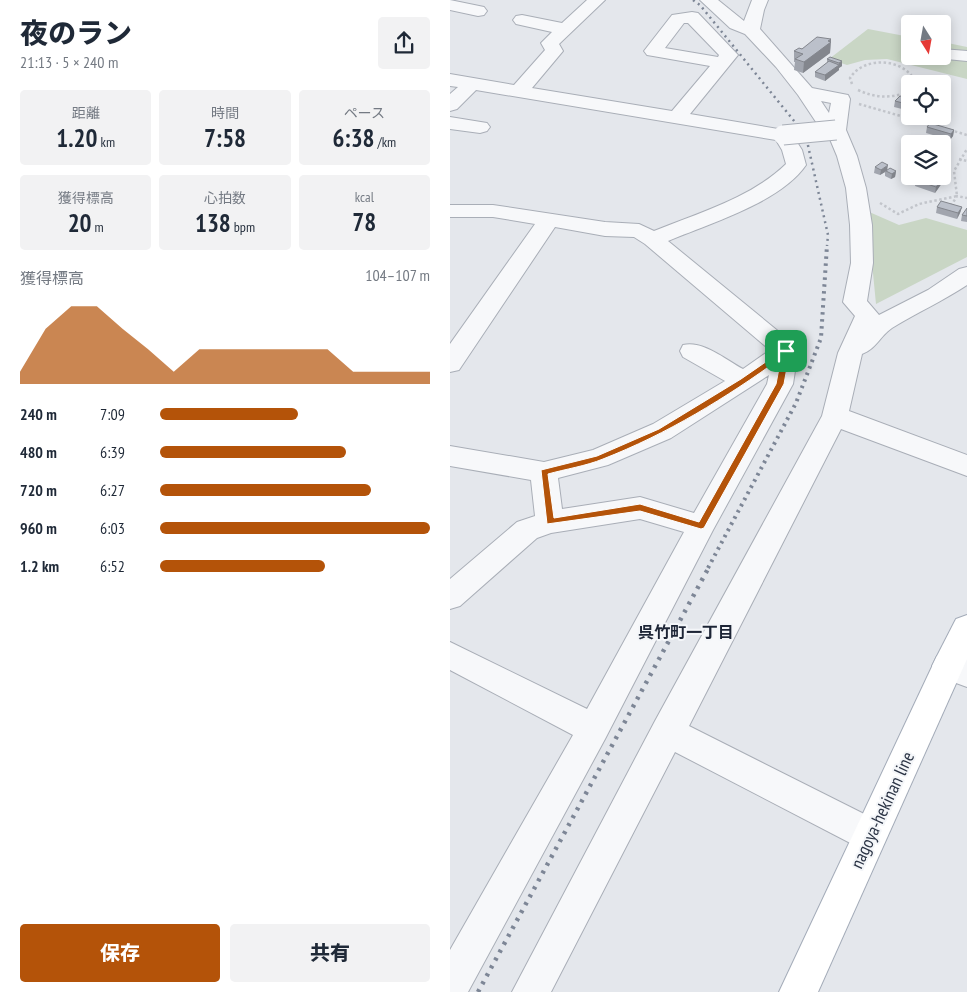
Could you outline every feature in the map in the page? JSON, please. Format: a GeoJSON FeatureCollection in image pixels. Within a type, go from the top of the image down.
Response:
{"type":"FeatureCollection","features":[{"type":"Feature","properties":{"kind":"main road","name":"nagoya-hekinan line"},"geometry":{"type":"LineString","coordinates":[[798,992],[870,835],[957,669],[967,628]]}},
{"type":"Feature","properties":{"kind":"street"},"geometry":{"type":"LineString","coordinates":[[519,91],[554,51],[550,43],[597,0]]}},
{"type":"Feature","properties":{"kind":"street"},"geometry":{"type":"LineString","coordinates":[[708,0],[736,24],[751,30],[782,63],[806,92],[823,118],[836,130],[847,156],[856,188],[862,263],[855,302],[867,315]]}},
{"type":"Feature","properties":{"kind":"street"},"geometry":{"type":"LineString","coordinates":[[751,30],[755,10],[760,0]]}},
{"type":"Feature","properties":{"kind":"street"},"geometry":{"type":"LineString","coordinates":[[450,5],[478,11]]}},
{"type":"Feature","properties":{"kind":"street"},"geometry":{"type":"LineString","coordinates":[[522,20],[565,30]]}},
{"type":"Feature","properties":{"kind":"street"},"geometry":{"type":"LineString","coordinates":[[951,55],[967,56]]}},
{"type":"Feature","properties":{"kind":"street"},"geometry":{"type":"LineString","coordinates":[[676,118],[722,63]]}},
{"type":"Feature","properties":{"kind":"street"},"geometry":{"type":"LineString","coordinates":[[450,80],[783,135],[836,130]]}},
{"type":"Feature","properties":{"kind":"street"},"geometry":{"type":"LineString","coordinates":[[450,105],[472,84]]}},
{"type":"Feature","properties":{"kind":"street"},"geometry":{"type":"LineString","coordinates":[[806,92],[841,99],[836,130]]}},
{"type":"Feature","properties":{"kind":"street"},"geometry":{"type":"LineString","coordinates":[[450,123],[480,127]]}},
{"type":"Feature","properties":{"kind":"street"},"geometry":{"type":"LineString","coordinates":[[653,239],[743,202],[782,178],[796,165],[792,150],[783,135]]}},
{"type":"Feature","properties":{"kind":"street"},"geometry":{"type":"LineString","coordinates":[[450,211],[494,211],[605,229],[639,232],[653,239],[786,351]]}},
{"type":"Feature","properties":{"kind":"street"},"geometry":{"type":"LineString","coordinates":[[450,364],[549,220]]}},
{"type":"Feature","properties":{"kind":"street"},"geometry":{"type":"LineString","coordinates":[[531,992],[667,731],[835,416],[850,353],[867,315],[885,302],[967,262]]}},
{"type":"Feature","properties":{"kind":"street"},"geometry":{"type":"LineString","coordinates":[[850,353],[870,338],[881,324],[936,295],[967,274]]}},
{"type":"Feature","properties":{"kind":"street"},"geometry":{"type":"LineString","coordinates":[[692,351],[744,381]]}},
{"type":"Feature","properties":{"kind":"street"},"geometry":{"type":"LineString","coordinates":[[450,456],[544,472],[599,458],[662,431],[744,381],[786,351]]}},
{"type":"Feature","properties":{"kind":"street"},"geometry":{"type":"LineString","coordinates":[[450,987],[594,729],[701,526],[780,384],[786,351]]}},
{"type":"Feature","properties":{"kind":"street"},"geometry":{"type":"LineString","coordinates":[[835,416],[967,466]]}},
{"type":"Feature","properties":{"kind":"street"},"geometry":{"type":"LineString","coordinates":[[544,472],[550,522]]}},
{"type":"Feature","properties":{"kind":"street"},"geometry":{"type":"LineString","coordinates":[[450,597],[527,530],[550,522],[640,508],[701,526]]}},
{"type":"Feature","properties":{"kind":"street"},"geometry":{"type":"LineString","coordinates":[[450,655],[594,729]]}},
{"type":"Feature","properties":{"kind":"street"},"geometry":{"type":"LineString","coordinates":[[667,731],[870,835]]}},
{"type":"Feature","properties":{"kind":"path"},"geometry":{"type":"LineString","coordinates":[[901,94],[893,97],[870,95],[853,86],[850,78],[851,74],[857,68],[869,64],[884,63],[899,66],[913,75]]}},
{"type":"Feature","properties":{"kind":"path"},"geometry":{"type":"LineString","coordinates":[[841,99],[940,127]]}},
{"type":"Feature","properties":{"kind":"path"},"geometry":{"type":"LineString","coordinates":[[949,130],[967,135]]}},
{"type":"Feature","properties":{"kind":"path"},"geometry":{"type":"LineString","coordinates":[[951,206],[957,196],[953,168],[967,149]]}},
{"type":"Feature","properties":{"kind":"path"},"geometry":{"type":"LineString","coordinates":[[959,159],[967,161]]}},
{"type":"Feature","properties":{"kind":"path"},"geometry":{"type":"LineString","coordinates":[[856,188],[898,214],[918,204],[957,196],[967,198]]}},
{"type":"Feature","properties":{"kind":"green space"},"geometry":{"type":"Polygon","coordinates":[[[868,29],[901,35],[901,62],[887,59],[865,60],[847,65],[829,59],[868,29]]]}},
{"type":"Feature","properties":{"kind":"green space"},"geometry":{"type":"Polygon","coordinates":[[[951,44],[967,47],[967,79],[911,65],[951,65],[951,44]]]}},
{"type":"Feature","properties":{"kind":"green space"},"geometry":{"type":"Polygon","coordinates":[[[867,211],[899,225],[926,218],[967,230],[967,257],[876,304],[867,211]]]}},
{"type":"Feature","properties":{"kind":"building"},"geometry":{"type":"Polygon","coordinates":[[[817,37],[831,39],[828,41],[831,42],[804,62],[795,59],[803,54],[794,51],[799,48],[802,49],[817,37]]]}},
{"type":"Feature","properties":{"kind":"building"},"geometry":{"type":"Polygon","coordinates":[[[830,57],[842,61],[839,63],[827,59],[830,57]]]}},
{"type":"Feature","properties":{"kind":"building"},"geometry":{"type":"Polygon","coordinates":[[[829,61],[839,65],[825,75],[815,72],[829,61]]]}},
{"type":"Feature","properties":{"kind":"building"},"geometry":{"type":"Polygon","coordinates":[[[900,96],[901,96],[901,102],[895,101],[900,96]]]}},
{"type":"Feature","properties":{"kind":"building"},"geometry":{"type":"Polygon","coordinates":[[[928,125],[937,125],[954,130],[951,134],[927,127],[928,125]]]}},
{"type":"Feature","properties":{"kind":"building"},"geometry":{"type":"Polygon","coordinates":[[[882,162],[888,165],[881,170],[875,167],[882,162]]]}},
{"type":"Feature","properties":{"kind":"building"},"geometry":{"type":"Polygon","coordinates":[[[890,168],[896,171],[892,174],[886,171],[890,168]]]}},
{"type":"Feature","properties":{"kind":"building"},"geometry":{"type":"Polygon","coordinates":[[[941,201],[962,207],[958,213],[937,207],[941,201]]]}},
{"type":"Feature","properties":{"kind":"building"},"geometry":{"type":"Polygon","coordinates":[[[967,208],[967,216],[962,215],[967,208]]]}},
{"type":"Feature","properties":{"kind":"railway"},"geometry":{"type":"LineString","coordinates":[[693,0],[700,5],[799,127],[807,141],[828,235],[827,246]]}},
{"type":"Feature","properties":{"kind":"railway"},"geometry":{"type":"LineString","coordinates":[[708,568],[796,403],[821,338],[827,245]]}},
{"type":"Feature","properties":{"kind":"railway"},"geometry":{"type":"LineString","coordinates":[[478,992],[709,567]]}},
{"type":"Feature","properties":{"kind":"district","name":"呉竹町一丁目"},"geometry":{"type":"Point","coordinates":[686,632]}},
{"type":"Feature","properties":{"kind":"route"},"geometry":{"type":"LineString","coordinates":[[786,351],[780,384],[701,526],[640,508],[550,522],[544,472],[599,458],[662,431],[744,381],[786,351]]}}]}
